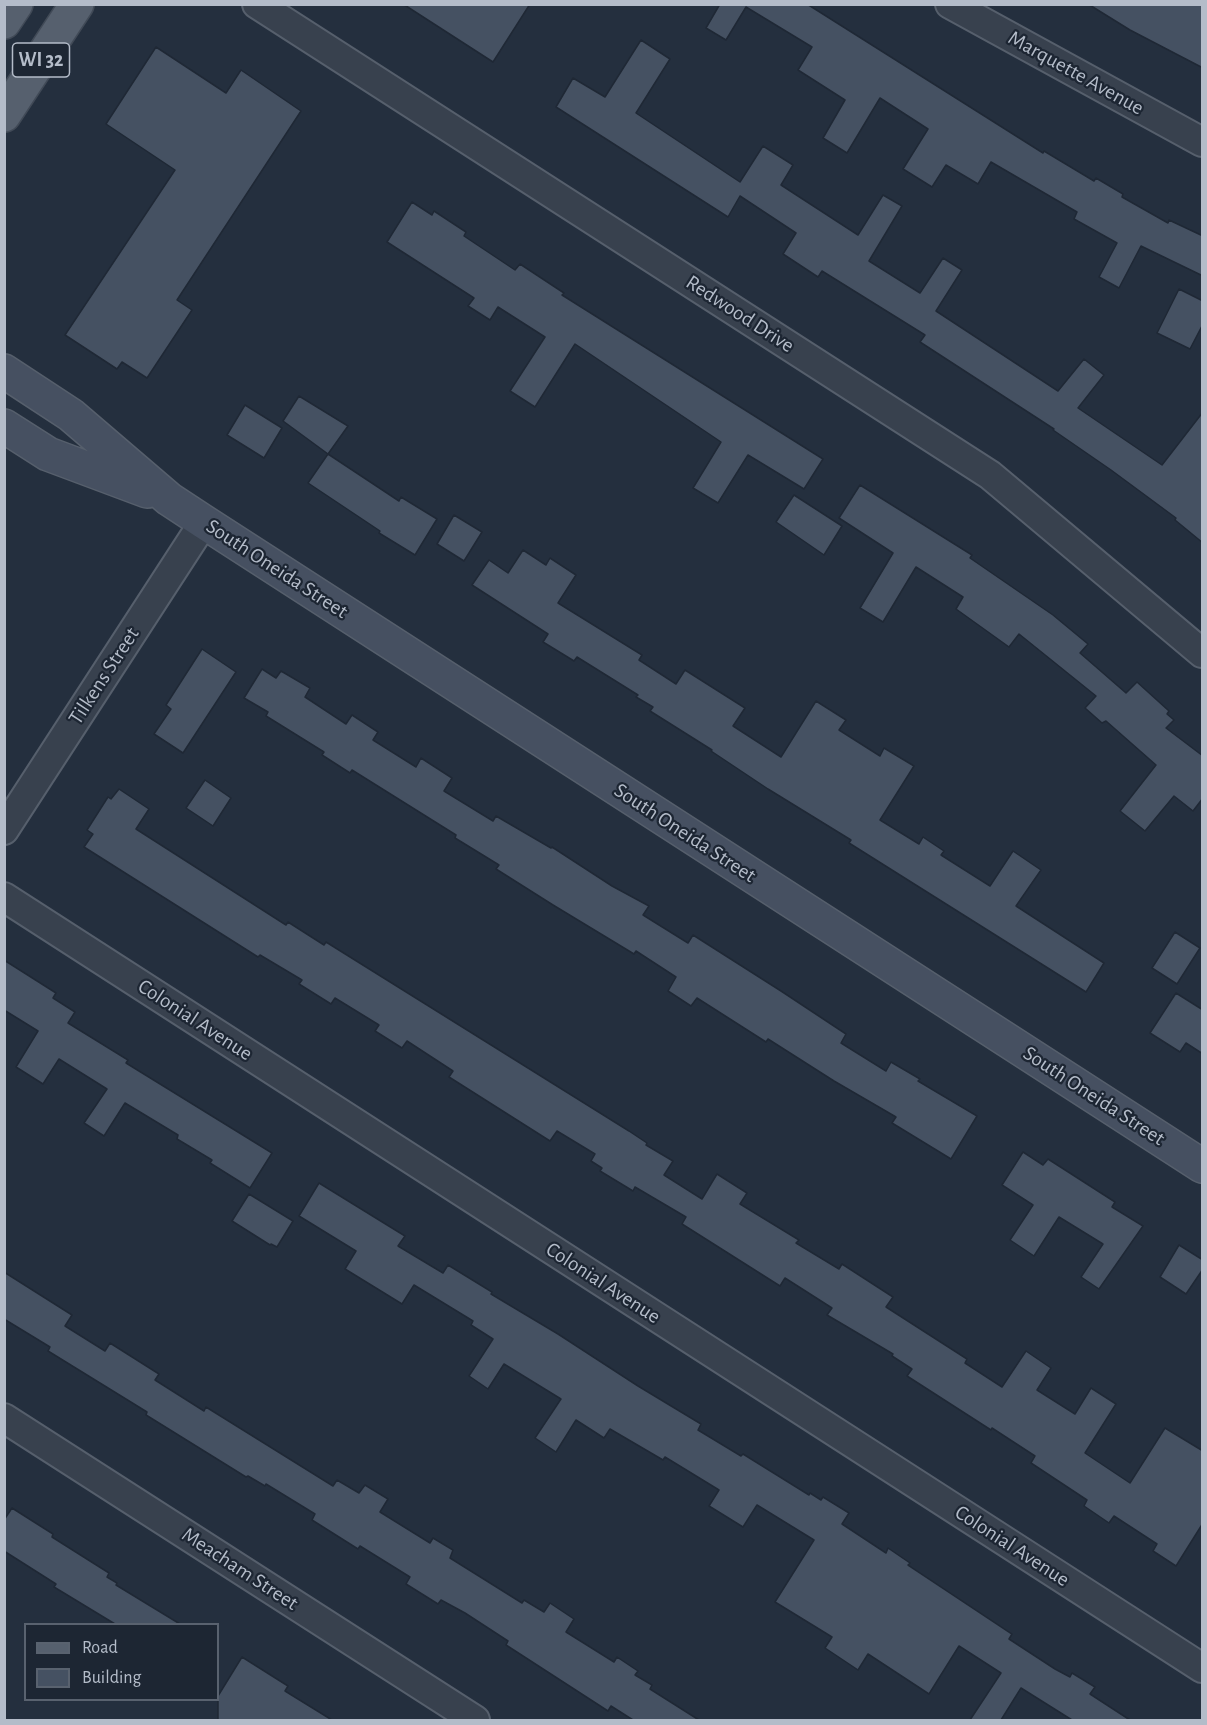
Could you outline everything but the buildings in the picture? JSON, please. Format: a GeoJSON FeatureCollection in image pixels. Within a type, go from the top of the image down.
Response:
{"type":"FeatureCollection","features":[{"type":"Feature","properties":{"kind":"main road","name":"WI 32"},"geometry":{"type":"LineString","coordinates":[[4,22],[16,4]]}},
{"type":"Feature","properties":{"kind":"main road","name":"WI 32"},"geometry":{"type":"LineString","coordinates":[[4,115],[76,4]]}},
{"type":"Feature","properties":{"kind":"street","name":"Redwood Drive"},"geometry":{"type":"LineString","coordinates":[[257,4],[990,475],[1203,653]]}},
{"type":"Feature","properties":{"kind":"street","name":"Marquette Avenue"},"geometry":{"type":"LineString","coordinates":[[950,4],[1203,142]]}},
{"type":"Feature","properties":{"kind":"street","name":"South Oneida Street"},"geometry":{"type":"LineString","coordinates":[[4,370],[71,415],[169,499],[1203,1166]]}},
{"type":"Feature","properties":{"kind":"street","name":"South Oneida Street"},"geometry":{"type":"LineString","coordinates":[[4,426],[48,454],[169,499]]}},
{"type":"Feature","properties":{"kind":"street","name":"Tilkens Street"},"geometry":{"type":"LineString","coordinates":[[4,830],[204,522]]}},
{"type":"Feature","properties":{"kind":"street","name":"Colonial Avenue"},"geometry":{"type":"LineString","coordinates":[[4,897],[1203,1668]]}},
{"type":"Feature","properties":{"kind":"street","name":"Meacham Street"},"geometry":{"type":"LineString","coordinates":[[4,1418],[475,1720]]}}]}
